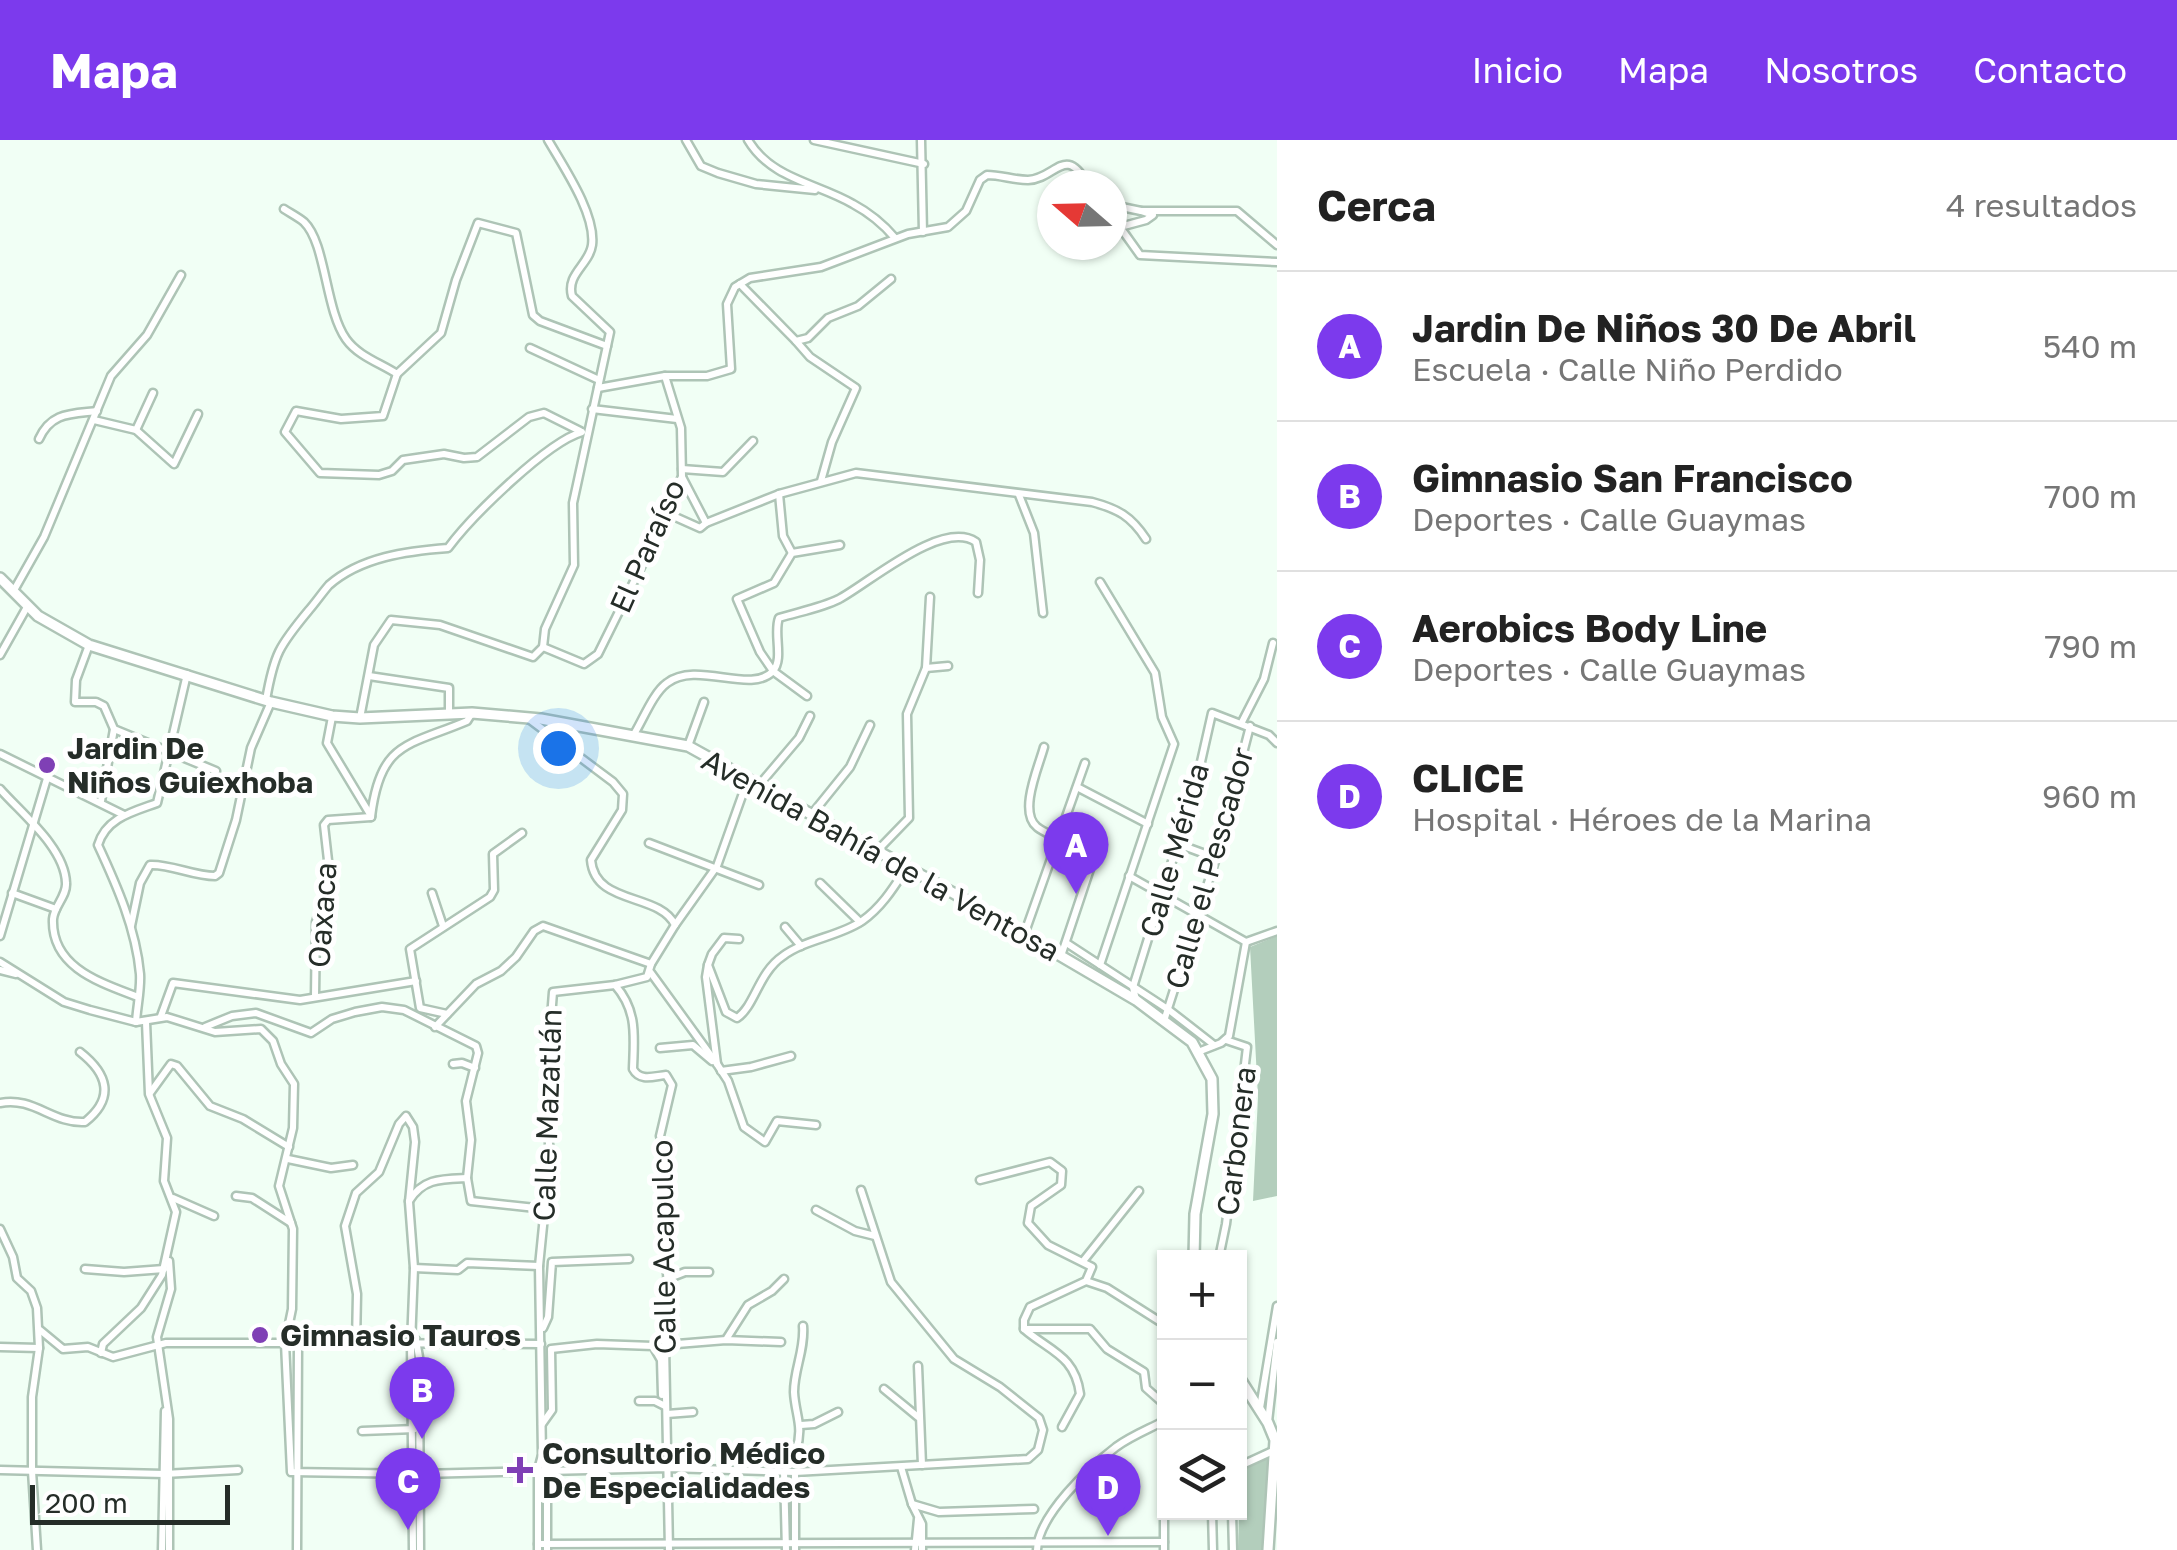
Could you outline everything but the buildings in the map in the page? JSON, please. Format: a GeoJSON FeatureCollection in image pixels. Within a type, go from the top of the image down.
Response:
{"type":"FeatureCollection","features":[{"type":"Feature","properties":{"kind":"main road","name":"Avenida Bahía de la Ventosa"},"geometry":{"type":"LineString","coordinates":[[0,578],[27,607],[89,645],[269,701],[332,716],[360,718],[472,713],[528,718],[688,746],[908,867],[1136,1000],[1192,1042],[1198,1052]]}},
{"type":"Feature","properties":{"kind":"main road"},"geometry":{"type":"LineString","coordinates":[[1194,1250],[1195,1214],[1213,1114],[1212,1079],[1198,1052]]}},
{"type":"Feature","properties":{"kind":"main road"},"geometry":{"type":"LineString","coordinates":[[1247,1390],[1268,1424],[1276,1449],[1268,1550]]}},
{"type":"Feature","properties":{"kind":"street"},"geometry":{"type":"LineString","coordinates":[[360,718],[374,645],[391,620],[440,625],[533,658],[542,647],[545,628],[574,565],[571,516],[584,433],[610,332],[572,296],[574,276],[593,242],[582,202],[548,140]]}},
{"type":"Feature","properties":{"kind":"street"},"geometry":{"type":"LineString","coordinates":[[686,140],[701,166],[718,173],[756,184],[822,191]]}},
{"type":"Feature","properties":{"kind":"street"},"geometry":{"type":"LineString","coordinates":[[748,140],[755,152],[775,169],[852,203],[895,238]]}},
{"type":"Feature","properties":{"kind":"street"},"geometry":{"type":"LineString","coordinates":[[814,140],[924,164]]}},
{"type":"Feature","properties":{"kind":"street"},"geometry":{"type":"LineString","coordinates":[[921,140],[923,232]]}},
{"type":"Feature","properties":{"kind":"street"},"geometry":{"type":"LineString","coordinates":[[1050,170],[1058,164],[1078,170]]}},
{"type":"Feature","properties":{"kind":"street"},"geometry":{"type":"LineString","coordinates":[[530,348],[599,384],[664,376],[707,376],[732,369],[729,296],[740,284],[750,278],[821,268],[895,238],[954,223],[966,211],[980,180],[987,175],[1037,179]]}},
{"type":"Feature","properties":{"kind":"street"},"geometry":{"type":"LineString","coordinates":[[284,209],[305,223],[313,236],[333,311],[344,336],[368,358],[397,374]]}},
{"type":"Feature","properties":{"kind":"street"},"geometry":{"type":"LineString","coordinates":[[1127,209],[1153,215],[1120,227],[1140,255],[1277,262]]}},
{"type":"Feature","properties":{"kind":"street"},"geometry":{"type":"LineString","coordinates":[[1141,212],[1237,211],[1277,244]]}},
{"type":"Feature","properties":{"kind":"street"},"geometry":{"type":"LineString","coordinates":[[584,433],[544,413],[529,417],[477,457],[444,454],[403,460],[392,471],[379,474],[325,476],[285,432],[296,411],[341,420],[383,416],[397,374],[441,333],[478,222],[516,233],[533,314],[540,321],[607,346]]}},
{"type":"Feature","properties":{"kind":"street"},"geometry":{"type":"LineString","coordinates":[[12,592],[44,537],[111,376],[147,335],[180,276]]}},
{"type":"Feature","properties":{"kind":"street"},"geometry":{"type":"LineString","coordinates":[[796,341],[808,338],[828,318],[858,306],[890,279]]}},
{"type":"Feature","properties":{"kind":"street"},"geometry":{"type":"LineString","coordinates":[[740,284],[810,357],[856,388],[820,481]]}},
{"type":"Feature","properties":{"kind":"street","name":"El Paraíso"},"geometry":{"type":"LineString","coordinates":[[542,647],[584,664],[598,654],[648,553],[662,512],[682,473],[681,428],[664,376]]}},
{"type":"Feature","properties":{"kind":"street"},"geometry":{"type":"LineString","coordinates":[[136,430],[153,394]]}},
{"type":"Feature","properties":{"kind":"street"},"geometry":{"type":"LineString","coordinates":[[592,409],[677,418]]}},
{"type":"Feature","properties":{"kind":"street"},"geometry":{"type":"LineString","coordinates":[[39,439],[54,418],[96,416],[136,430],[174,464],[198,414]]}},
{"type":"Feature","properties":{"kind":"street"},"geometry":{"type":"LineString","coordinates":[[130,932],[140,883],[150,865],[184,874],[219,873],[236,820],[251,748],[269,701],[274,658],[286,637],[328,587],[346,573],[401,551],[448,548],[466,524],[542,453],[560,440],[584,433]]}},
{"type":"Feature","properties":{"kind":"street"},"geometry":{"type":"LineString","coordinates":[[706,523],[682,473],[723,472],[753,441]]}},
{"type":"Feature","properties":{"kind":"street"},"geometry":{"type":"LineString","coordinates":[[662,512],[700,528],[779,494],[856,473],[1092,502],[1117,508],[1133,520],[1146,539]]}},
{"type":"Feature","properties":{"kind":"street"},"geometry":{"type":"LineString","coordinates":[[779,494],[783,536],[792,553]]}},
{"type":"Feature","properties":{"kind":"street"},"geometry":{"type":"LineString","coordinates":[[1019,495],[1034,534],[1043,613]]}},
{"type":"Feature","properties":{"kind":"street"},"geometry":{"type":"LineString","coordinates":[[633,736],[664,684],[699,674],[756,680],[773,671],[777,662],[774,636],[779,618],[839,599],[864,580],[934,542],[971,538],[979,548],[978,593]]}},
{"type":"Feature","properties":{"kind":"street"},"geometry":{"type":"LineString","coordinates":[[807,696],[773,671],[760,652],[737,599],[774,583],[792,553],[840,545]]}},
{"type":"Feature","properties":{"kind":"street"},"geometry":{"type":"LineString","coordinates":[[1100,582],[1155,673],[1162,717],[1174,744],[1100,965]]}},
{"type":"Feature","properties":{"kind":"street"},"geometry":{"type":"LineString","coordinates":[[878,850],[909,818],[907,714],[926,668],[930,598]]}},
{"type":"Feature","properties":{"kind":"street"},"geometry":{"type":"LineString","coordinates":[[0,655],[27,607]]}},
{"type":"Feature","properties":{"kind":"street"},"geometry":{"type":"LineString","coordinates":[[1273,643],[1264,680],[1242,722],[1270,735],[1277,743]]}},
{"type":"Feature","properties":{"kind":"street"},"geometry":{"type":"LineString","coordinates":[[89,645],[76,680],[75,702],[104,706],[114,729],[101,802]]}},
{"type":"Feature","properties":{"kind":"street"},"geometry":{"type":"LineString","coordinates":[[926,668],[948,666]]}},
{"type":"Feature","properties":{"kind":"street"},"geometry":{"type":"LineString","coordinates":[[136,1022],[140,975],[121,895],[98,845],[102,830],[124,815],[157,803],[187,674]]}},
{"type":"Feature","properties":{"kind":"street"},"geometry":{"type":"LineString","coordinates":[[369,676],[449,688],[448,714]]}},
{"type":"Feature","properties":{"kind":"street"},"geometry":{"type":"LineString","coordinates":[[688,746],[704,702]]}},
{"type":"Feature","properties":{"kind":"street"},"geometry":{"type":"LineString","coordinates":[[371,818],[384,768],[400,749],[431,732],[467,721],[472,713]]}},
{"type":"Feature","properties":{"kind":"street","name":"Calle Mérida"},"geometry":{"type":"LineString","coordinates":[[1134,986],[1178,844],[1212,713],[1242,722]]}},
{"type":"Feature","properties":{"kind":"street"},"geometry":{"type":"LineString","coordinates":[[332,716],[327,744],[371,818]]}},
{"type":"Feature","properties":{"kind":"street"},"geometry":{"type":"LineString","coordinates":[[760,784],[799,738],[810,716]]}},
{"type":"Feature","properties":{"kind":"street"},"geometry":{"type":"LineString","coordinates":[[528,718],[613,782],[623,794],[622,810],[591,860],[598,878],[612,892],[668,916],[675,926]]}},
{"type":"Feature","properties":{"kind":"street"},"geometry":{"type":"LineString","coordinates":[[811,815],[850,767],[870,726]]}},
{"type":"Feature","properties":{"kind":"street","name":"Calle el Pescador"},"geometry":{"type":"LineString","coordinates":[[1164,1021],[1216,858],[1250,726]]}},
{"type":"Feature","properties":{"kind":"street"},"geometry":{"type":"LineString","coordinates":[[114,729],[216,771]]}},
{"type":"Feature","properties":{"kind":"street"},"geometry":{"type":"LineString","coordinates":[[1044,746],[1030,800],[1030,818],[1035,826],[1059,839]]}},
{"type":"Feature","properties":{"kind":"street"},"geometry":{"type":"LineString","coordinates":[[0,754],[124,815]]}},
{"type":"Feature","properties":{"kind":"street"},"geometry":{"type":"LineString","coordinates":[[1024,935],[1085,763]]}},
{"type":"Feature","properties":{"kind":"street"},"geometry":{"type":"LineString","coordinates":[[0,936],[48,775]]}},
{"type":"Feature","properties":{"kind":"street"},"geometry":{"type":"LineString","coordinates":[[651,969],[716,866],[748,779]]}},
{"type":"Feature","properties":{"kind":"street"},"geometry":{"type":"LineString","coordinates":[[1076,786],[1148,824]]}},
{"type":"Feature","properties":{"kind":"street"},"geometry":{"type":"LineString","coordinates":[[0,789],[57,856],[66,882],[53,920],[68,961],[85,976],[138,997]]}},
{"type":"Feature","properties":{"kind":"street","name":"Oaxaca"},"geometry":{"type":"LineString","coordinates":[[315,996],[316,922],[330,878],[324,825],[328,820],[371,818]]}},
{"type":"Feature","properties":{"kind":"street"},"geometry":{"type":"LineString","coordinates":[[447,1014],[420,1008],[410,949],[490,897],[494,890],[493,854],[522,832]]}},
{"type":"Feature","properties":{"kind":"street"},"geometry":{"type":"LineString","coordinates":[[649,843],[760,885]]}},
{"type":"Feature","properties":{"kind":"street"},"geometry":{"type":"LineString","coordinates":[[1178,844],[1216,858]]}},
{"type":"Feature","properties":{"kind":"street"},"geometry":{"type":"LineString","coordinates":[[708,965],[726,1012],[737,1018],[745,1012],[767,970],[782,956],[860,922],[886,899],[908,867]]}},
{"type":"Feature","properties":{"kind":"street"},"geometry":{"type":"LineString","coordinates":[[1061,956],[1090,869]]}},
{"type":"Feature","properties":{"kind":"street"},"geometry":{"type":"LineString","coordinates":[[1129,876],[1246,942],[1277,931]]}},
{"type":"Feature","properties":{"kind":"street"},"geometry":{"type":"LineString","coordinates":[[820,884],[860,922]]}},
{"type":"Feature","properties":{"kind":"street"},"geometry":{"type":"LineString","coordinates":[[12,893],[56,909]]}},
{"type":"Feature","properties":{"kind":"street"},"geometry":{"type":"LineString","coordinates":[[432,893],[443,926]]}},
{"type":"Feature","properties":{"kind":"street"},"geometry":{"type":"LineString","coordinates":[[435,1027],[476,984],[501,972],[534,931],[543,926],[651,969],[719,1067],[744,1127],[750,1132],[765,1142],[777,1121],[816,1125]]}},
{"type":"Feature","properties":{"kind":"street"},"geometry":{"type":"LineString","coordinates":[[785,928],[802,946]]}},
{"type":"Feature","properties":{"kind":"street"},"geometry":{"type":"LineString","coordinates":[[719,1067],[706,977],[712,954],[724,938],[739,939]]}},
{"type":"Feature","properties":{"kind":"street"},"geometry":{"type":"LineString","coordinates":[[1198,1052],[1226,1040],[1246,942]]}},
{"type":"Feature","properties":{"kind":"street"},"geometry":{"type":"LineString","coordinates":[[1068,944],[1214,1044]]}},
{"type":"Feature","properties":{"kind":"street"},"geometry":{"type":"LineString","coordinates":[[0,962],[77,1007],[136,1022],[160,1016],[215,1032],[250,1027],[267,1033],[294,1084],[294,1120],[279,1186],[291,1223],[292,1309],[284,1343],[298,1550]]}},
{"type":"Feature","properties":{"kind":"street","name":"Calle Mazatlán"},"geometry":{"type":"LineString","coordinates":[[542,1547],[539,1266],[550,1156],[545,1095],[552,992],[615,985],[648,977],[651,969]]}},
{"type":"Feature","properties":{"kind":"street"},"geometry":{"type":"LineString","coordinates":[[0,970],[26,978]]}},
{"type":"Feature","properties":{"kind":"street"},"geometry":{"type":"LineString","coordinates":[[160,1016],[173,984],[300,1000],[416,981]]}},
{"type":"Feature","properties":{"kind":"street","name":"Calle Acapulco"},"geometry":{"type":"LineString","coordinates":[[615,985],[630,1007],[636,1025],[636,1075],[666,1075],[672,1085],[660,1136],[666,1156],[660,1203],[668,1279],[664,1345],[669,1546]]}},
{"type":"Feature","properties":{"kind":"street"},"geometry":{"type":"LineString","coordinates":[[1134,986],[1136,1000]]}},
{"type":"Feature","properties":{"kind":"street"},"geometry":{"type":"LineString","coordinates":[[199,1028],[232,1016],[256,1013],[316,1033],[338,1016],[382,1007],[404,1010],[476,1046],[466,1101],[470,1140],[467,1178],[472,1201],[544,1209]]}},
{"type":"Feature","properties":{"kind":"street"},"geometry":{"type":"LineString","coordinates":[[101,1353],[103,1344],[141,1308],[164,1269],[176,1212],[164,1181],[167,1138],[149,1094],[146,1022]]}},
{"type":"Feature","properties":{"kind":"street","name":"Carbonera"},"geometry":{"type":"LineString","coordinates":[[1221,1250],[1247,1047],[1226,1040]]}},
{"type":"Feature","properties":{"kind":"street"},"geometry":{"type":"LineString","coordinates":[[660,1048],[693,1045],[719,1067],[791,1056]]}},
{"type":"Feature","properties":{"kind":"street"},"geometry":{"type":"LineString","coordinates":[[0,1103],[19,1100],[68,1122],[81,1123],[97,1112],[105,1092],[98,1068],[80,1052]]}},
{"type":"Feature","properties":{"kind":"street"},"geometry":{"type":"LineString","coordinates":[[452,1064],[475,1068]]}},
{"type":"Feature","properties":{"kind":"street"},"geometry":{"type":"LineString","coordinates":[[149,1094],[166,1066],[177,1066],[210,1106],[243,1119],[288,1147]]}},
{"type":"Feature","properties":{"kind":"street"},"geometry":{"type":"LineString","coordinates":[[356,1344],[357,1294],[345,1226],[348,1210],[356,1192],[379,1172],[398,1124],[406,1116],[415,1142],[409,1202],[416,1429],[421,1474],[417,1550]]}},
{"type":"Feature","properties":{"kind":"street"},"geometry":{"type":"LineString","coordinates":[[288,1159],[330,1168],[353,1165]]}},
{"type":"Feature","properties":{"kind":"street"},"geometry":{"type":"LineString","coordinates":[[980,1180],[1050,1162],[1062,1171],[1061,1185],[1030,1206],[1028,1223],[1048,1245],[1084,1260],[1092,1268],[1086,1281],[1030,1307],[1024,1329]]}},
{"type":"Feature","properties":{"kind":"street"},"geometry":{"type":"LineString","coordinates":[[409,1202],[417,1189],[429,1181],[467,1178]]}},
{"type":"Feature","properties":{"kind":"street"},"geometry":{"type":"LineString","coordinates":[[293,1472],[421,1474],[726,1468],[795,1472],[1028,1459],[1038,1450],[1043,1430],[1039,1418],[1000,1387],[954,1359],[890,1282],[862,1190]]}},
{"type":"Feature","properties":{"kind":"street"},"geometry":{"type":"LineString","coordinates":[[1084,1260],[1138,1191]]}},
{"type":"Feature","properties":{"kind":"street"},"geometry":{"type":"LineString","coordinates":[[236,1196],[252,1198],[291,1223]]}},
{"type":"Feature","properties":{"kind":"street"},"geometry":{"type":"LineString","coordinates":[[172,1198],[214,1216]]}},
{"type":"Feature","properties":{"kind":"street"},"geometry":{"type":"LineString","coordinates":[[816,1210],[855,1231],[875,1236]]}},
{"type":"Feature","properties":{"kind":"street"},"geometry":{"type":"LineString","coordinates":[[0,1228],[13,1256],[17,1278],[31,1291],[38,1308],[39,1348],[32,1397],[37,1550]]}},
{"type":"Feature","properties":{"kind":"street"},"geometry":{"type":"LineString","coordinates":[[165,1550],[166,1405],[157,1337],[172,1289],[168,1255]]}},
{"type":"Feature","properties":{"kind":"street","name":"Calle Mazatlán"},"geometry":{"type":"LineString","coordinates":[[540,1334],[548,1317],[552,1262],[630,1258]]}},
{"type":"Feature","properties":{"kind":"street"},"geometry":{"type":"LineString","coordinates":[[414,1268],[458,1270],[468,1263],[539,1266]]}},
{"type":"Feature","properties":{"kind":"street"},"geometry":{"type":"LineString","coordinates":[[86,1269],[164,1269]]}},
{"type":"Feature","properties":{"kind":"street"},"geometry":{"type":"LineString","coordinates":[[668,1279],[685,1272],[708,1272]]}},
{"type":"Feature","properties":{"kind":"street"},"geometry":{"type":"LineString","coordinates":[[726,1340],[748,1305],[772,1292],[784,1278]]}},
{"type":"Feature","properties":{"kind":"street"},"geometry":{"type":"LineString","coordinates":[[1086,1281],[1107,1288],[1157,1320]]}},
{"type":"Feature","properties":{"kind":"street"},"geometry":{"type":"LineString","coordinates":[[1260,1410],[1277,1306]]}},
{"type":"Feature","properties":{"kind":"street"},"geometry":{"type":"LineString","coordinates":[[726,1468],[734,1460],[796,1450],[801,1425],[794,1399],[797,1368],[803,1354],[803,1326]]}},
{"type":"Feature","properties":{"kind":"street"},"geometry":{"type":"LineString","coordinates":[[39,1329],[64,1349],[88,1348],[113,1357],[160,1344],[284,1343]]}},
{"type":"Feature","properties":{"kind":"street"},"geometry":{"type":"LineString","coordinates":[[1024,1329],[1090,1329],[1107,1349],[1144,1372],[1146,1388],[1157,1398]]}},
{"type":"Feature","properties":{"kind":"street"},"geometry":{"type":"LineString","coordinates":[[1024,1329],[1054,1348],[1075,1375],[1080,1394],[1062,1427]]}},
{"type":"Feature","properties":{"kind":"street"},"geometry":{"type":"LineString","coordinates":[[664,1345],[726,1340],[781,1342]]}},
{"type":"Feature","properties":{"kind":"street"},"geometry":{"type":"LineString","coordinates":[[1268,1424],[1277,1342]]}},
{"type":"Feature","properties":{"kind":"street"},"geometry":{"type":"LineString","coordinates":[[293,1472],[298,1343],[541,1344]]}},
{"type":"Feature","properties":{"kind":"street"},"geometry":{"type":"LineString","coordinates":[[541,1424],[552,1410],[551,1349],[598,1344],[653,1346],[661,1360],[666,1410]]}},
{"type":"Feature","properties":{"kind":"street"},"geometry":{"type":"LineString","coordinates":[[0,1347],[39,1348]]}},
{"type":"Feature","properties":{"kind":"street"},"geometry":{"type":"LineString","coordinates":[[918,1366],[922,1465]]}},
{"type":"Feature","properties":{"kind":"street"},"geometry":{"type":"LineString","coordinates":[[884,1389],[920,1418]]}},
{"type":"Feature","properties":{"kind":"street"},"geometry":{"type":"LineString","coordinates":[[638,1401],[656,1401],[666,1410],[693,1412]]}},
{"type":"Feature","properties":{"kind":"street"},"geometry":{"type":"LineString","coordinates":[[801,1425],[814,1424],[838,1412]]}},
{"type":"Feature","properties":{"kind":"street"},"geometry":{"type":"LineString","coordinates":[[1041,1546],[1057,1504],[1114,1448],[1157,1425]]}},
{"type":"Feature","properties":{"kind":"street"},"geometry":{"type":"LineString","coordinates":[[362,1431],[416,1429]]}},
{"type":"Feature","properties":{"kind":"street"},"geometry":{"type":"LineString","coordinates":[[416,1429],[410,1474],[417,1550]]}},
{"type":"Feature","properties":{"kind":"street"},"geometry":{"type":"LineString","coordinates":[[1247,1463],[1276,1449]]}},
{"type":"Feature","properties":{"kind":"street"},"geometry":{"type":"LineString","coordinates":[[901,1467],[922,1524],[919,1546]]}},
{"type":"Feature","properties":{"kind":"street"},"geometry":{"type":"LineString","coordinates":[[0,1470],[167,1474],[238,1470]]}},
{"type":"Feature","properties":{"kind":"street"},"geometry":{"type":"LineString","coordinates":[[784,1472],[790,1547]]}},
{"type":"Feature","properties":{"kind":"street"},"geometry":{"type":"LineString","coordinates":[[790,1547],[795,1472]]}},
{"type":"Feature","properties":{"kind":"street"},"geometry":{"type":"LineString","coordinates":[[912,1504],[926,1506],[929,1512],[1034,1509]]}},
{"type":"Feature","properties":{"kind":"street"},"geometry":{"type":"LineString","coordinates":[[542,1547],[1164,1546],[1164,1520]]}},
{"type":"Feature","properties":{"kind":"street"},"geometry":{"type":"LineString","coordinates":[[1212,1520],[1213,1550]]}},
{"type":"Feature","properties":{"kind":"street"},"geometry":{"type":"LineString","coordinates":[[1232,1520],[1232,1550]]}},
{"type":"Feature","properties":{"kind":"green space"},"geometry":{"type":"Polygon","coordinates":[[[1277,936],[1277,1196],[1253,1201],[1258,1097],[1250,947],[1277,936]]]}},
{"type":"Feature","properties":{"kind":"green space"},"geometry":{"type":"Polygon","coordinates":[[[1270,1455],[1262,1550],[1238,1550],[1239,1520],[1247,1520],[1247,1465],[1270,1455]]]}},
{"type":"Feature","properties":{"kind":"place","name":"Jardin De Niños Guiexhoba"},"geometry":{"type":"Point","coordinates":[47,765]}},
{"type":"Feature","properties":{"kind":"place","name":"Jardin De Niños 30 De Abril"},"geometry":{"type":"Point","coordinates":[1076,894]}},
{"type":"Feature","properties":{"kind":"place","name":"Gimnasio Tauros"},"geometry":{"type":"Point","coordinates":[260,1335]}},
{"type":"Feature","properties":{"kind":"place","name":"Gimnasio San Francisco"},"geometry":{"type":"Point","coordinates":[422,1439]}},
{"type":"Feature","properties":{"kind":"place","name":"Consultorio Médico De Especialidades"},"geometry":{"type":"Point","coordinates":[520,1470]}},
{"type":"Feature","properties":{"kind":"place","name":"Aerobics Body Line"},"geometry":{"type":"Point","coordinates":[408,1530]}},
{"type":"Feature","properties":{"kind":"place","name":"CLICE"},"geometry":{"type":"Point","coordinates":[1108,1536]}}]}
